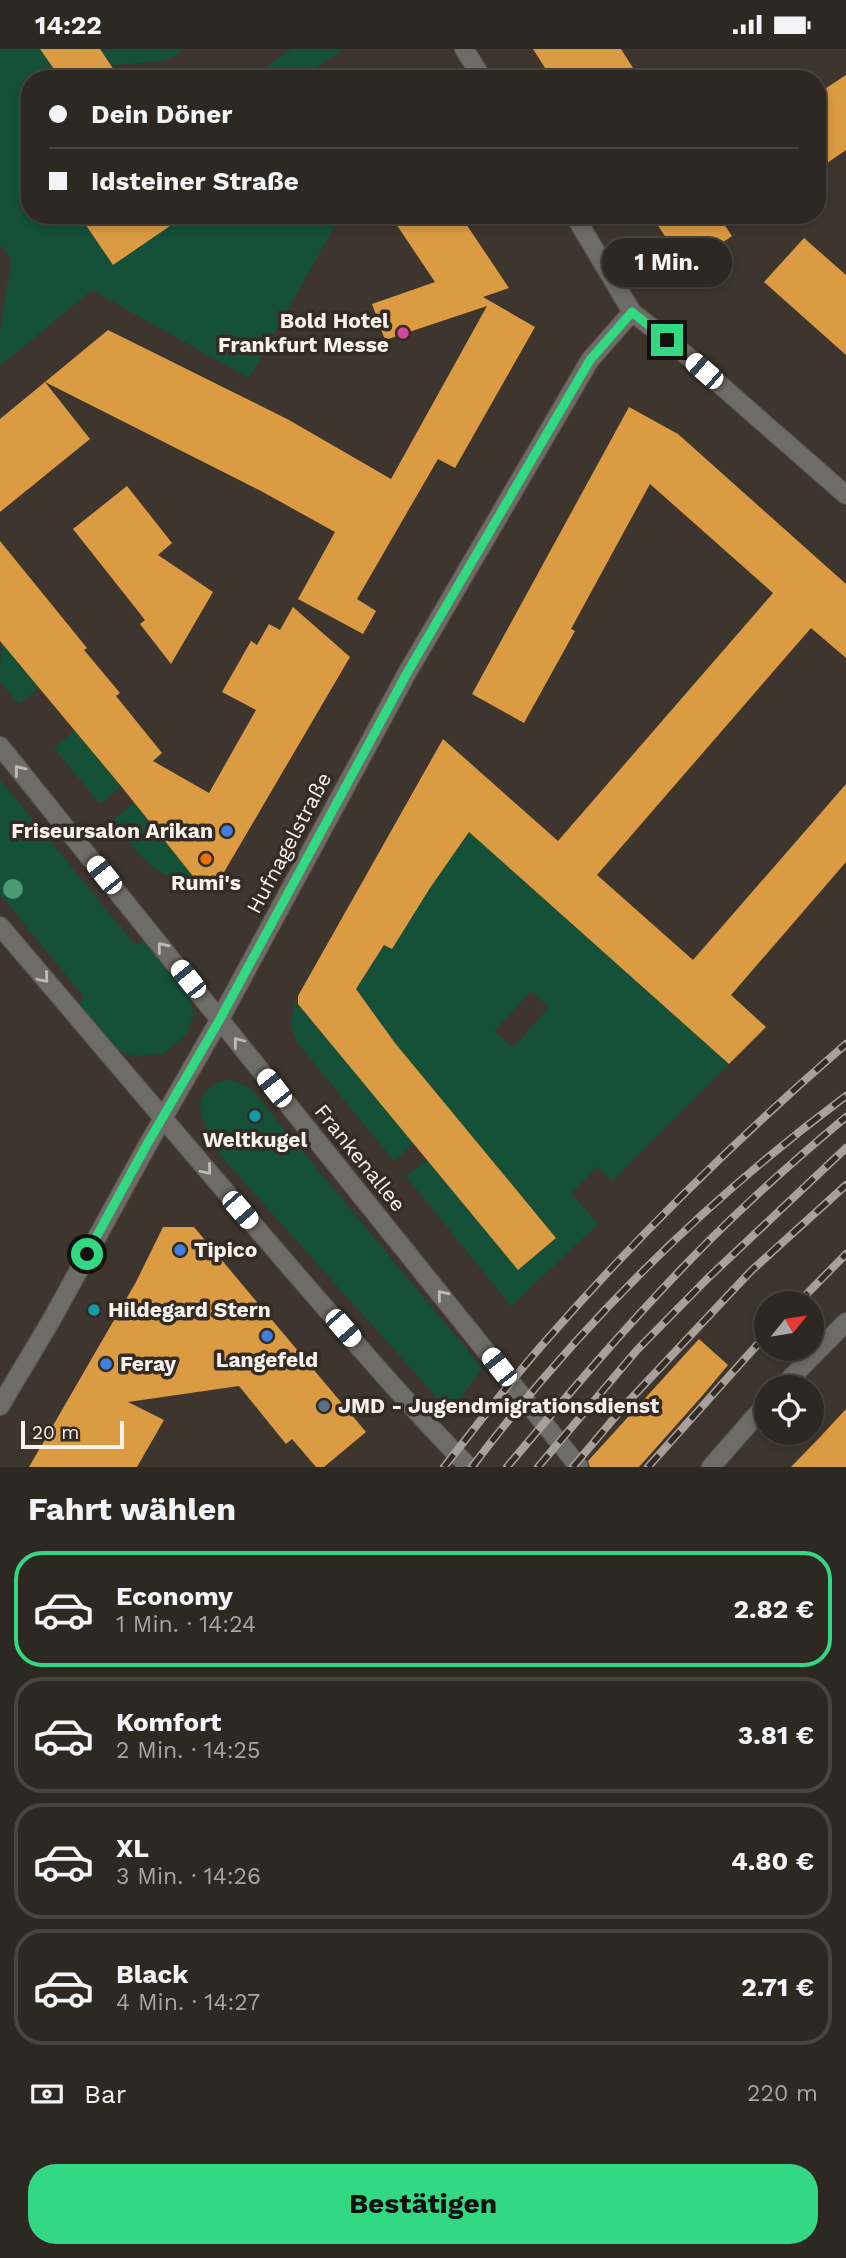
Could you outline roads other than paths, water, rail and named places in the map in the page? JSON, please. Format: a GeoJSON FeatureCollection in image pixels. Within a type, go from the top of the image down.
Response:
{"type":"FeatureCollection","features":[{"type":"Feature","properties":{"kind":"street"},"geometry":{"type":"LineString","coordinates":[[464,49],[478,70]]}},
{"type":"Feature","properties":{"kind":"street"},"geometry":{"type":"LineString","coordinates":[[579,224],[632,312],[685,354],[846,495]]}},
{"type":"Feature","properties":{"kind":"street","name":"Hufnagelstraße"},"geometry":{"type":"LineString","coordinates":[[0,1406],[52,1319],[220,1019],[407,673],[590,360],[632,312]]}},
{"type":"Feature","properties":{"kind":"street","name":"Frankenallee"},"geometry":{"type":"LineString","coordinates":[[0,746],[579,1467]]}},
{"type":"Feature","properties":{"kind":"street"},"geometry":{"type":"LineString","coordinates":[[0,926],[377,1368],[469,1467]]}},
{"type":"Feature","properties":{"kind":"street"},"geometry":{"type":"LineString","coordinates":[[794,1375],[846,1322]]}},
{"type":"Feature","properties":{"kind":"street"},"geometry":{"type":"LineString","coordinates":[[711,1467],[754,1418]]}},
{"type":"Feature","properties":{"kind":"railway"},"geometry":{"type":"LineString","coordinates":[[444,1467],[523,1367],[621,1258],[768,1113],[846,1044]]}},
{"type":"Feature","properties":{"kind":"railway"},"geometry":{"type":"LineString","coordinates":[[472,1467],[555,1365],[646,1268],[743,1179],[846,1096]]}},
{"type":"Feature","properties":{"kind":"railway"},"geometry":{"type":"LineString","coordinates":[[507,1467],[574,1388],[690,1260],[766,1186],[846,1117]]}},
{"type":"Feature","properties":{"kind":"railway"},"geometry":{"type":"LineString","coordinates":[[538,1467],[637,1350],[708,1278],[846,1148]]}},
{"type":"Feature","properties":{"kind":"railway"},"geometry":{"type":"LineString","coordinates":[[573,1467],[626,1404],[751,1271],[846,1185]]}},
{"type":"Feature","properties":{"kind":"railway"},"geometry":{"type":"LineString","coordinates":[[810,1291],[846,1254]]}},
{"type":"Feature","properties":{"kind":"railway"},"geometry":{"type":"LineString","coordinates":[[648,1467],[754,1348]]}},
{"type":"Feature","properties":{"kind":"place","name":"Bold Hotel Frankfurt Messe"},"geometry":{"type":"Point","coordinates":[403,333]}},
{"type":"Feature","properties":{"kind":"place","name":"Friseursalon Arikan"},"geometry":{"type":"Point","coordinates":[227,831]}},
{"type":"Feature","properties":{"kind":"place","name":"Rumi's"},"geometry":{"type":"Point","coordinates":[206,859]}},
{"type":"Feature","properties":{"kind":"place","name":"Weltkugel"},"geometry":{"type":"Point","coordinates":[255,1116]}},
{"type":"Feature","properties":{"kind":"place","name":"Tipico"},"geometry":{"type":"Point","coordinates":[180,1250]}},
{"type":"Feature","properties":{"kind":"place","name":"Hildegard Stern"},"geometry":{"type":"Point","coordinates":[94,1310]}},
{"type":"Feature","properties":{"kind":"place","name":"Langefeld"},"geometry":{"type":"Point","coordinates":[267,1336]}},
{"type":"Feature","properties":{"kind":"place","name":"Feray"},"geometry":{"type":"Point","coordinates":[106,1364]}},
{"type":"Feature","properties":{"kind":"place","name":"JMD - Jugendmigrationsdienst"},"geometry":{"type":"Point","coordinates":[324,1406]}}]}
